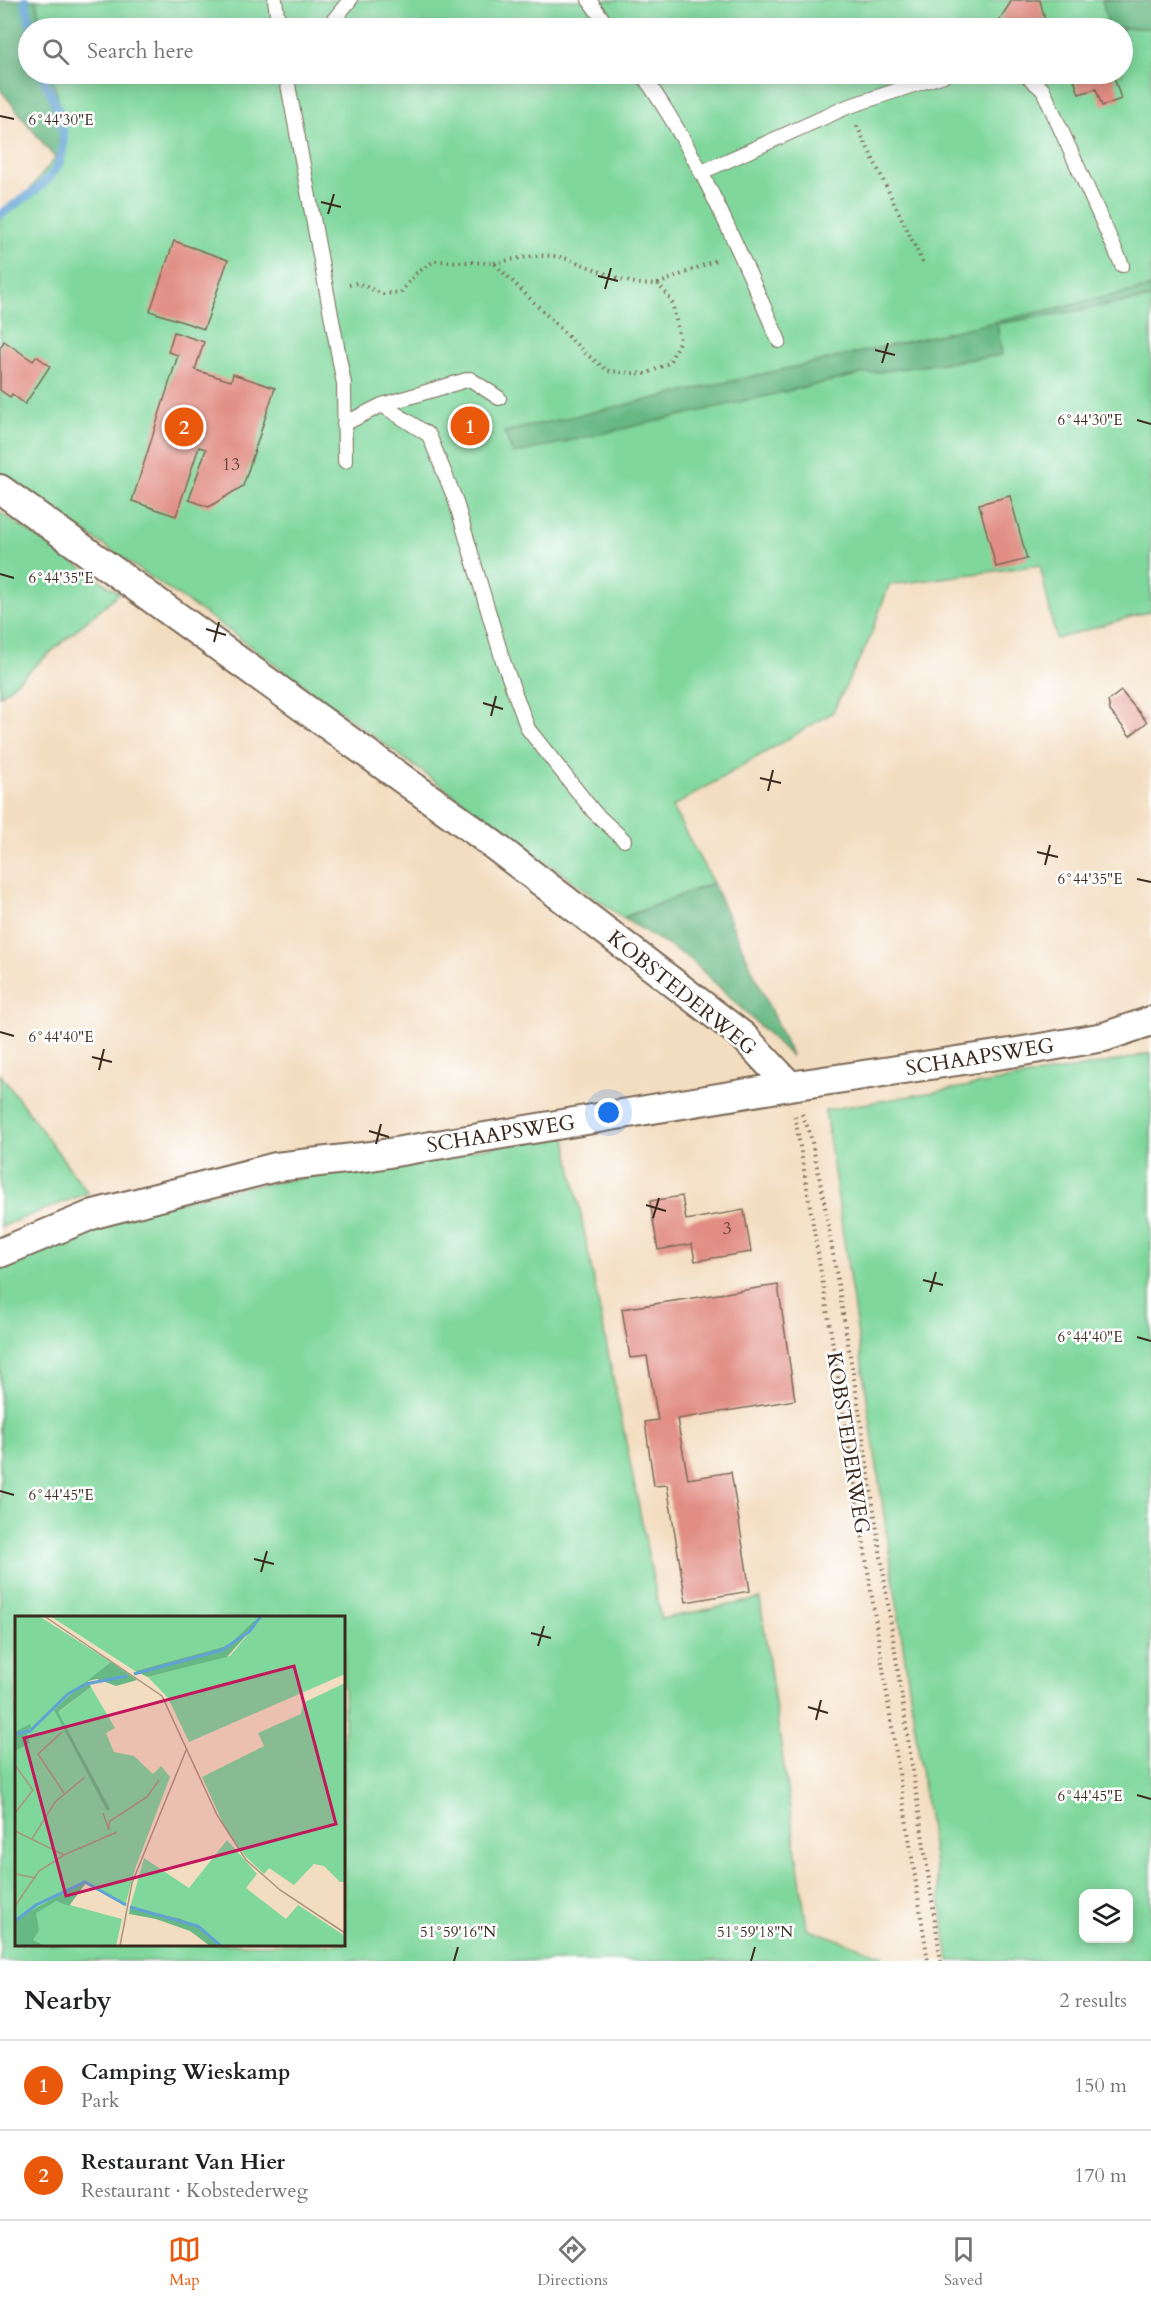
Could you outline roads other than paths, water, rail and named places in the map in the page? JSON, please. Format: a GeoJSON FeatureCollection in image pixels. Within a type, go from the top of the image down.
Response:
{"type":"FeatureCollection","features":[{"type":"Feature","properties":{"kind":"street","name":"KOBSTEDERWEG"},"geometry":{"type":"LineString","coordinates":[[0,489],[479,834],[742,1036],[790,1086]]}},
{"type":"Feature","properties":{"kind":"street","name":"SCHAAPSWEG"},"geometry":{"type":"LineString","coordinates":[[0,1253],[94,1214],[276,1167],[371,1156],[790,1086],[932,1066],[1104,1037],[1151,1021]]}},
{"type":"Feature","properties":{"kind":"lane"},"geometry":{"type":"LineString","coordinates":[[275,0],[278,18]]}},
{"type":"Feature","properties":{"kind":"lane"},"geometry":{"type":"LineString","coordinates":[[335,18],[350,0]]}},
{"type":"Feature","properties":{"kind":"lane"},"geometry":{"type":"LineString","coordinates":[[589,0],[602,18]]}},
{"type":"Feature","properties":{"kind":"lane"},"geometry":{"type":"LineString","coordinates":[[288,84],[344,384],[345,460]]}},
{"type":"Feature","properties":{"kind":"lane"},"geometry":{"type":"LineString","coordinates":[[649,84],[702,172],[779,341]]}},
{"type":"Feature","properties":{"kind":"lane"},"geometry":{"type":"LineString","coordinates":[[702,172],[847,107],[917,84]]}},
{"type":"Feature","properties":{"kind":"lane"},"geometry":{"type":"LineString","coordinates":[[1036,84],[1043,90],[1122,265]]}},
{"type":"Feature","properties":{"kind":"lane"},"geometry":{"type":"LineString","coordinates":[[344,424],[382,405],[470,379],[499,398]]}},
{"type":"Feature","properties":{"kind":"lane"},"geometry":{"type":"LineString","coordinates":[[382,405],[429,435],[455,499],[503,661],[528,729],[594,812],[624,840]]}},
{"type":"Feature","properties":{"kind":"waterway"},"geometry":{"type":"LineString","coordinates":[[25,0],[29,18]]}},
{"type":"Feature","properties":{"kind":"waterway"},"geometry":{"type":"LineString","coordinates":[[0,215],[44,183],[58,165],[62,152],[62,126],[47,84]]}},
{"type":"Feature","properties":{"kind":"place","name":"Camping Wieskamp"},"geometry":{"type":"Point","coordinates":[470,426]}},
{"type":"Feature","properties":{"kind":"place","name":"Restaurant Van Hier"},"geometry":{"type":"Point","coordinates":[184,427]}}]}
